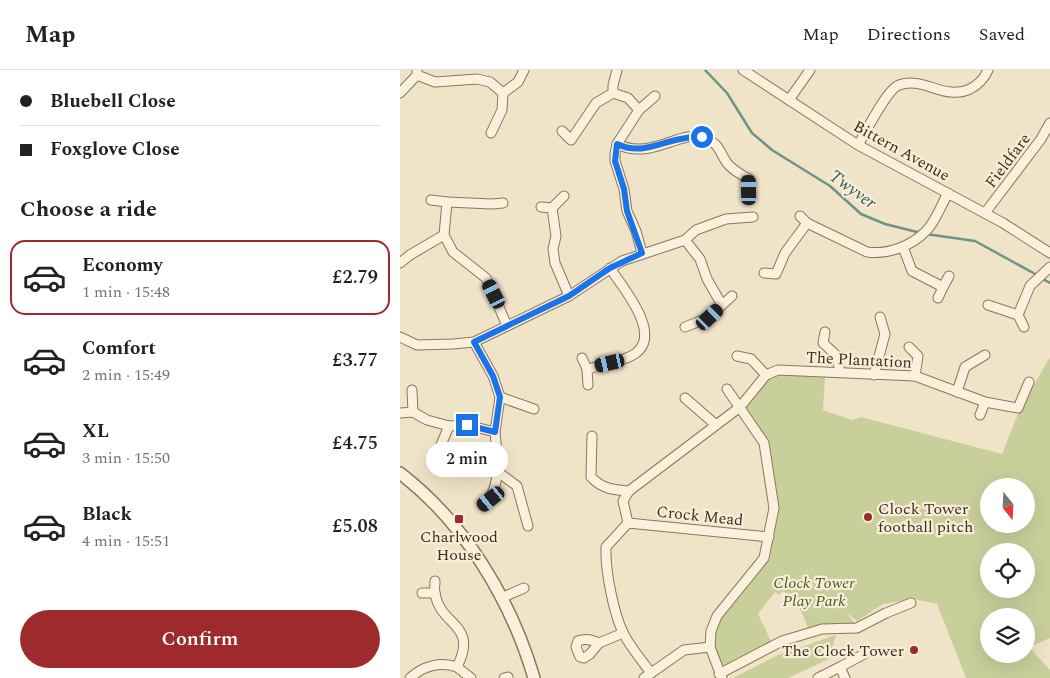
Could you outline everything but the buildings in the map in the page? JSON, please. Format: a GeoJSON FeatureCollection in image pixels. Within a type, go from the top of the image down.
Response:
{"type":"FeatureCollection","features":[{"type":"Feature","properties":{"kind":"street"},"geometry":{"type":"LineString","coordinates":[[503,93],[518,82],[524,70]]}},
{"type":"Feature","properties":{"kind":"street"},"geometry":{"type":"LineString","coordinates":[[613,93],[613,85],[618,70]]}},
{"type":"Feature","properties":{"kind":"street","name":"Bittern Avenue"},"geometry":{"type":"LineString","coordinates":[[742,70],[858,145],[985,213],[1050,253]]}},
{"type":"Feature","properties":{"kind":"street"},"geometry":{"type":"LineString","coordinates":[[789,100],[810,70]]}},
{"type":"Feature","properties":{"kind":"street"},"geometry":{"type":"LineString","coordinates":[[858,145],[889,92],[898,85],[914,83],[946,93],[963,93],[977,86],[988,70]]}},
{"type":"Feature","properties":{"kind":"street"},"geometry":{"type":"LineString","coordinates":[[400,93],[417,73],[435,82],[477,79],[490,82],[503,93]]}},
{"type":"Feature","properties":{"kind":"street"},"geometry":{"type":"LineString","coordinates":[[490,132],[502,110],[503,93]]}},
{"type":"Feature","properties":{"kind":"street"},"geometry":{"type":"LineString","coordinates":[[571,140],[596,103],[613,93],[628,98],[639,110]]}},
{"type":"Feature","properties":{"kind":"street"},"geometry":{"type":"LineString","coordinates":[[642,253],[627,211],[624,189],[615,161],[617,144],[639,110],[655,96]]}},
{"type":"Feature","properties":{"kind":"street","name":"Fieldfare"},"geometry":{"type":"LineString","coordinates":[[985,213],[1041,139],[1050,123]]}},
{"type":"Feature","properties":{"kind":"street"},"geometry":{"type":"LineString","coordinates":[[562,131],[580,146]]}},
{"type":"Feature","properties":{"kind":"street"},"geometry":{"type":"LineString","coordinates":[[617,144],[629,148],[649,149],[685,138],[702,137],[718,146],[728,164],[749,179],[749,190]]}},
{"type":"Feature","properties":{"kind":"street"},"geometry":{"type":"LineString","coordinates":[[800,216],[807,223],[867,252],[877,253],[902,248],[928,230],[948,193]]}},
{"type":"Feature","properties":{"kind":"street"},"geometry":{"type":"LineString","coordinates":[[552,208],[564,196]]}},
{"type":"Feature","properties":{"kind":"street"},"geometry":{"type":"LineString","coordinates":[[431,200],[502,203]]}},
{"type":"Feature","properties":{"kind":"street"},"geometry":{"type":"LineString","coordinates":[[447,202],[444,235],[453,252],[486,278],[506,326]]}},
{"type":"Feature","properties":{"kind":"street"},"geometry":{"type":"LineString","coordinates":[[542,207],[552,208]]}},
{"type":"Feature","properties":{"kind":"street"},"geometry":{"type":"LineString","coordinates":[[552,208],[556,236],[553,249],[555,263],[569,296]]}},
{"type":"Feature","properties":{"kind":"street"},"geometry":{"type":"LineString","coordinates":[[400,337],[417,344],[474,342],[569,296],[610,268],[642,253],[686,240],[696,230],[726,219],[753,217]]}},
{"type":"Feature","properties":{"kind":"street"},"geometry":{"type":"LineString","coordinates":[[764,273],[776,274],[785,253],[807,223]]}},
{"type":"Feature","properties":{"kind":"street"},"geometry":{"type":"LineString","coordinates":[[400,263],[444,235]]}},
{"type":"Feature","properties":{"kind":"street"},"geometry":{"type":"LineString","coordinates":[[686,240],[700,259],[722,305]]}},
{"type":"Feature","properties":{"kind":"street"},"geometry":{"type":"LineString","coordinates":[[902,248],[912,271],[944,287]]}},
{"type":"Feature","properties":{"kind":"street"},"geometry":{"type":"LineString","coordinates":[[587,368],[610,363],[635,354],[644,343],[645,331],[640,316],[610,268]]}},
{"type":"Feature","properties":{"kind":"street"},"geometry":{"type":"LineString","coordinates":[[1018,315],[1030,286],[1048,270]]}},
{"type":"Feature","properties":{"kind":"street"},"geometry":{"type":"LineString","coordinates":[[938,298],[949,276]]}},
{"type":"Feature","properties":{"kind":"street"},"geometry":{"type":"LineString","coordinates":[[685,327],[710,317],[732,296]]}},
{"type":"Feature","properties":{"kind":"street"},"geometry":{"type":"LineString","coordinates":[[988,305],[1018,315],[1024,327]]}},
{"type":"Feature","properties":{"kind":"street"},"geometry":{"type":"LineString","coordinates":[[874,375],[885,334],[880,317]]}},
{"type":"Feature","properties":{"kind":"street"},"geometry":{"type":"LineString","coordinates":[[825,332],[823,343],[836,355],[840,371]]}},
{"type":"Feature","properties":{"kind":"street"},"geometry":{"type":"LineString","coordinates":[[474,342],[493,376],[500,397],[495,432],[498,472],[491,499],[483,505]]}},
{"type":"Feature","properties":{"kind":"street"},"geometry":{"type":"LineString","coordinates":[[909,346],[918,356],[915,376]]}},
{"type":"Feature","properties":{"kind":"street"},"geometry":{"type":"LineString","coordinates":[[957,392],[965,367],[985,355]]}},
{"type":"Feature","properties":{"kind":"street"},"geometry":{"type":"LineString","coordinates":[[710,647],[684,650],[647,675],[618,620],[606,560],[606,546],[628,523],[622,501],[629,491],[740,407],[766,375],[751,359],[737,356]]}},
{"type":"Feature","properties":{"kind":"street"},"geometry":{"type":"LineString","coordinates":[[582,358],[587,368],[588,385]]}},
{"type":"Feature","properties":{"kind":"street","name":"The Plantation"},"geometry":{"type":"LineString","coordinates":[[766,375],[778,370],[840,371],[874,375],[915,376],[985,402],[1018,408],[1029,382]]}},
{"type":"Feature","properties":{"kind":"street"},"geometry":{"type":"LineString","coordinates":[[726,389],[764,443],[774,508],[764,558],[717,616],[711,631],[710,647],[720,676],[782,641],[822,629],[857,628],[911,603]]}},
{"type":"Feature","properties":{"kind":"street"},"geometry":{"type":"LineString","coordinates":[[412,390],[404,415],[449,426],[467,425],[495,432]]}},
{"type":"Feature","properties":{"kind":"street"},"geometry":{"type":"LineString","coordinates":[[500,397],[523,407],[534,408]]}},
{"type":"Feature","properties":{"kind":"street"},"geometry":{"type":"LineString","coordinates":[[685,398],[698,404],[716,425]]}},
{"type":"Feature","properties":{"kind":"street"},"geometry":{"type":"LineString","coordinates":[[980,415],[985,402]]}},
{"type":"Feature","properties":{"kind":"street"},"geometry":{"type":"LineString","coordinates":[[438,452],[449,426]]}},
{"type":"Feature","properties":{"kind":"street"},"geometry":{"type":"LineString","coordinates":[[592,436],[591,477],[598,485],[614,490],[629,491]]}},
{"type":"Feature","properties":{"kind":"street"},"geometry":{"type":"LineString","coordinates":[[400,472],[434,503],[472,550],[501,598],[521,637],[534,678]]}},
{"type":"Feature","properties":{"kind":"street"},"geometry":{"type":"LineString","coordinates":[[498,472],[517,486],[528,526]]}},
{"type":"Feature","properties":{"kind":"street","name":"Crock Mead"},"geometry":{"type":"LineString","coordinates":[[628,523],[769,537]]}},
{"type":"Feature","properties":{"kind":"street"},"geometry":{"type":"LineString","coordinates":[[435,581],[435,593],[439,604],[464,638],[464,650],[458,667]]}},
{"type":"Feature","properties":{"kind":"street"},"geometry":{"type":"LineString","coordinates":[[501,598],[524,588]]}},
{"type":"Feature","properties":{"kind":"street"},"geometry":{"type":"LineString","coordinates":[[422,593],[435,593]]}},
{"type":"Feature","properties":{"kind":"street"},"geometry":{"type":"LineString","coordinates":[[514,625],[528,678]]}},
{"type":"Feature","properties":{"kind":"street"},"geometry":{"type":"LineString","coordinates":[[514,625],[524,637],[540,678]]}},
{"type":"Feature","properties":{"kind":"street"},"geometry":{"type":"LineString","coordinates":[[599,643],[624,633]]}},
{"type":"Feature","properties":{"kind":"street"},"geometry":{"type":"LineString","coordinates":[[818,678],[866,653]]}},
{"type":"Feature","properties":{"kind":"street"},"geometry":{"type":"LineString","coordinates":[[410,678],[419,671],[433,666],[449,665],[458,667],[471,678]]}},
{"type":"Feature","properties":{"kind":"street"},"geometry":{"type":"LineString","coordinates":[[840,667],[845,678]]}},
{"type":"Feature","properties":{"kind":"green space","name":"Clock Tower Play Park"},"geometry":{"type":"Polygon","coordinates":[[[1050,357],[1050,638],[1035,644],[1035,608],[980,608],[980,663],[1035,663],[1035,654],[1050,670],[1050,678],[966,678],[937,604],[913,599],[883,604],[857,621],[847,613],[856,625],[809,632],[800,609],[783,591],[779,595],[775,592],[758,614],[773,645],[719,674],[711,631],[764,558],[774,508],[764,443],[740,407],[766,375],[813,372],[825,378],[823,410],[852,420],[861,417],[1002,454],[1020,409],[1050,357]]]}},
{"type":"Feature","properties":{"kind":"green space"},"geometry":{"type":"Polygon","coordinates":[[[836,635],[829,659],[788,678],[733,678],[778,655],[836,635]]]}},
{"type":"Feature","properties":{"kind":"waterway","name":"Twyver"},"geometry":{"type":"LineString","coordinates":[[705,70],[727,93],[752,133],[772,150],[830,186],[861,214],[885,224],[921,233]]}},
{"type":"Feature","properties":{"kind":"waterway","name":"Twyver"},"geometry":{"type":"LineString","coordinates":[[926,234],[975,241],[1037,275]]}},
{"type":"Feature","properties":{"kind":"waterway","name":"Twyver"},"geometry":{"type":"LineString","coordinates":[[1041,278],[1050,283]]}},
{"type":"Feature","properties":{"kind":"place","name":"Clock Tower football pitch"},"geometry":{"type":"Point","coordinates":[868,517]}},
{"type":"Feature","properties":{"kind":"place","name":"Charlwood House"},"geometry":{"type":"Point","coordinates":[459,519]}},
{"type":"Feature","properties":{"kind":"place","name":"The Clock Tower"},"geometry":{"type":"Point","coordinates":[914,650]}},
{"type":"Feature","properties":{"kind":"route"},"geometry":{"type":"LineString","coordinates":[[467,425],[495,432],[500,397],[493,376],[474,342],[569,296],[610,268],[642,253],[636,231],[627,211],[624,189],[615,161],[617,144],[635,149],[649,149],[685,138],[702,137]]}}]}
